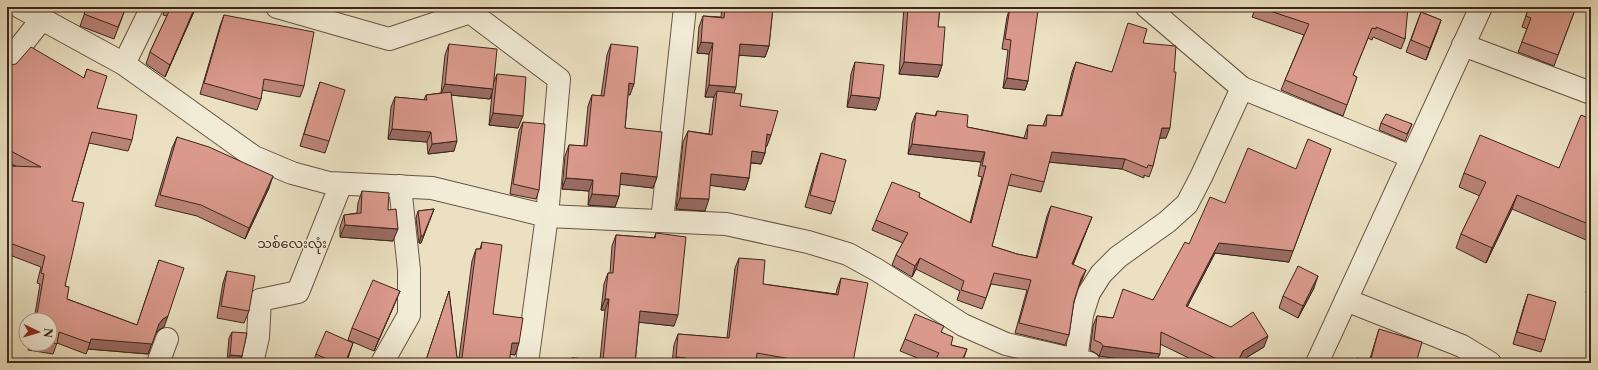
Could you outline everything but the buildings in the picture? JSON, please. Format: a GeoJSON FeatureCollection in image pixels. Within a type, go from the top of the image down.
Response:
{"type":"FeatureCollection","features":[{"type":"Feature","properties":{"kind":"street"},"geometry":{"type":"LineString","coordinates":[[20,7],[124,64],[254,157],[292,173],[330,183],[432,188],[450,191],[547,216],[726,224],[808,242],[848,254],[877,270],[963,326],[1006,344],[1083,362],[1082,315],[1089,293],[1101,274],[1118,257],[1167,222],[1187,204],[1242,88]]}},
{"type":"Feature","properties":{"kind":"street"},"geometry":{"type":"LineString","coordinates":[[124,64],[152,7]]}},
{"type":"Feature","properties":{"kind":"street"},"geometry":{"type":"LineString","coordinates":[[277,7],[389,39],[470,12],[559,79],[547,216],[527,363]]}},
{"type":"Feature","properties":{"kind":"street"},"geometry":{"type":"LineString","coordinates":[[662,221],[685,7]]}},
{"type":"Feature","properties":{"kind":"street"},"geometry":{"type":"LineString","coordinates":[[1147,7],[1242,88],[1412,157]]}},
{"type":"Feature","properties":{"kind":"street"},"geometry":{"type":"LineString","coordinates":[[1317,363],[1480,7]]}},
{"type":"Feature","properties":{"kind":"street"},"geometry":{"type":"LineString","coordinates":[[7,63],[42,19]]}},
{"type":"Feature","properties":{"kind":"street"},"geometry":{"type":"LineString","coordinates":[[1463,45],[1591,93]]}},
{"type":"Feature","properties":{"kind":"street"},"geometry":{"type":"LineString","coordinates":[[252,363],[258,337],[260,300],[298,292],[341,184]]}},
{"type":"Feature","properties":{"kind":"street"},"geometry":{"type":"LineString","coordinates":[[382,363],[409,316],[409,270],[400,186]]}},
{"type":"Feature","properties":{"kind":"street"},"geometry":{"type":"LineString","coordinates":[[1346,300],[1462,346],[1490,363]]}},
{"type":"Feature","properties":{"kind":"street"},"geometry":{"type":"LineString","coordinates":[[158,363],[167,339]]}},
{"type":"Feature","properties":{"kind":"district","name":"သစ်လေးလုံး"},"geometry":{"type":"Point","coordinates":[292,243]}}]}
